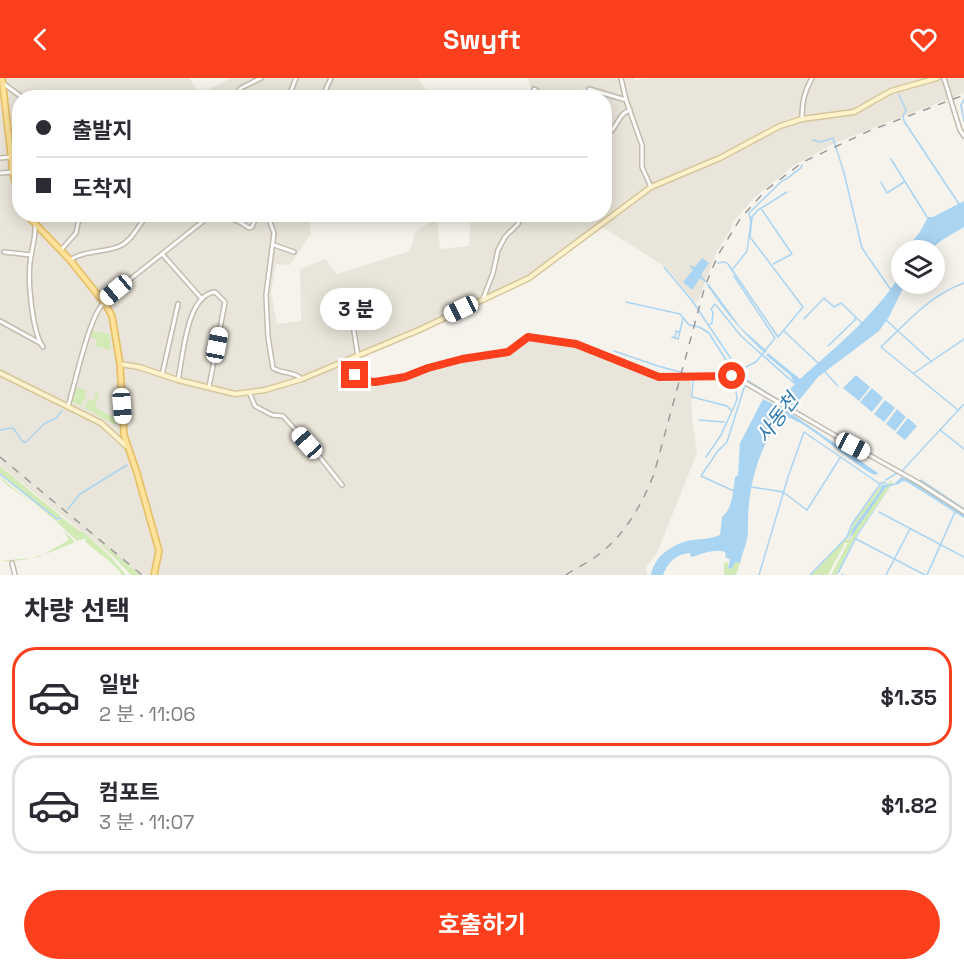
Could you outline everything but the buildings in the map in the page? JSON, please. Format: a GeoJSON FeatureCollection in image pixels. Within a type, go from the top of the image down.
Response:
{"type":"FeatureCollection","features":[{"type":"Feature","properties":{"kind":"main road"},"geometry":{"type":"LineString","coordinates":[[2,78],[12,164]]}},
{"type":"Feature","properties":{"kind":"main road"},"geometry":{"type":"LineString","coordinates":[[612,217],[651,187],[720,158],[780,126],[802,119],[854,112],[891,91],[937,78]]}},
{"type":"Feature","properties":{"kind":"main road"},"geometry":{"type":"LineString","coordinates":[[32,222],[70,260],[104,302],[114,323],[120,364],[126,446],[137,473],[158,543],[159,558],[154,575]]}},
{"type":"Feature","properties":{"kind":"main road"},"geometry":{"type":"LineString","coordinates":[[120,364],[139,367],[178,380],[235,394],[250,394],[302,379],[419,330],[539,272],[605,222]]}},
{"type":"Feature","properties":{"kind":"main road"},"geometry":{"type":"LineString","coordinates":[[0,373],[101,423],[126,446]]}},
{"type":"Feature","properties":{"kind":"street"},"geometry":{"type":"LineString","coordinates":[[239,90],[261,78]]}},
{"type":"Feature","properties":{"kind":"street"},"geometry":{"type":"LineString","coordinates":[[621,78],[626,100],[642,145],[642,167],[651,187]]}},
{"type":"Feature","properties":{"kind":"street"},"geometry":{"type":"LineString","coordinates":[[802,119],[804,92],[812,78]]}},
{"type":"Feature","properties":{"kind":"street"},"geometry":{"type":"LineString","coordinates":[[944,78],[960,130],[964,136]]}},
{"type":"Feature","properties":{"kind":"street"},"geometry":{"type":"LineString","coordinates":[[4,84],[12,90]]}},
{"type":"Feature","properties":{"kind":"street"},"geometry":{"type":"LineString","coordinates":[[612,96],[626,100]]}},
{"type":"Feature","properties":{"kind":"street"},"geometry":{"type":"LineString","coordinates":[[612,132],[622,113],[630,110]]}},
{"type":"Feature","properties":{"kind":"street"},"geometry":{"type":"LineString","coordinates":[[0,158],[11,157]]}},
{"type":"Feature","properties":{"kind":"street"},"geometry":{"type":"LineString","coordinates":[[61,250],[76,233],[78,222]]}},
{"type":"Feature","properties":{"kind":"street"},"geometry":{"type":"LineString","coordinates":[[70,260],[119,246],[142,222]]}},
{"type":"Feature","properties":{"kind":"street"},"geometry":{"type":"LineString","coordinates":[[68,406],[99,307],[129,279],[203,222]]}},
{"type":"Feature","properties":{"kind":"street"},"geometry":{"type":"LineString","coordinates":[[240,222],[249,228],[254,222]]}},
{"type":"Feature","properties":{"kind":"street"},"geometry":{"type":"LineString","coordinates":[[270,222],[274,233],[274,245],[267,280],[266,305],[273,368],[297,374],[302,379]]}},
{"type":"Feature","properties":{"kind":"street"},"geometry":{"type":"LineString","coordinates":[[483,299],[493,273],[498,250],[505,237],[519,222]]}},
{"type":"Feature","properties":{"kind":"street"},"geometry":{"type":"LineString","coordinates":[[0,321],[41,345],[30,303],[34,225]]}},
{"type":"Feature","properties":{"kind":"street"},"geometry":{"type":"LineString","coordinates":[[274,245],[294,252]]}},
{"type":"Feature","properties":{"kind":"street"},"geometry":{"type":"LineString","coordinates":[[4,252],[31,255]]}},
{"type":"Feature","properties":{"kind":"street"},"geometry":{"type":"LineString","coordinates":[[162,255],[202,299]]}},
{"type":"Feature","properties":{"kind":"street"},"geometry":{"type":"LineString","coordinates":[[178,380],[191,314],[202,299],[211,292],[215,292],[225,302],[209,388]]}},
{"type":"Feature","properties":{"kind":"street"},"geometry":{"type":"LineString","coordinates":[[345,297],[351,312],[357,357],[355,375],[366,381],[375,382],[405,377],[462,359],[508,352],[528,337],[576,344],[659,377],[732,376],[912,478],[964,512]]}},
{"type":"Feature","properties":{"kind":"street"},"geometry":{"type":"LineString","coordinates":[[162,375],[178,304]]}},
{"type":"Feature","properties":{"kind":"street"},"geometry":{"type":"LineString","coordinates":[[250,394],[255,406],[272,415],[283,416],[342,485]]}},
{"type":"Feature","properties":{"kind":"street"},"geometry":{"type":"LineString","coordinates":[[12,563],[15,575]]}},
{"type":"Feature","properties":{"kind":"shaded area"},"geometry":{"type":"Polygon","coordinates":[[[0,78],[189,78],[197,90],[12,90],[12,222],[310,222],[311,234],[290,265],[276,264],[271,292],[277,324],[301,321],[300,269],[325,259],[337,274],[410,251],[415,232],[431,222],[437,222],[440,249],[469,246],[471,222],[612,222],[612,90],[531,90],[528,78],[634,78],[635,80],[651,78],[964,78],[964,93],[837,142],[793,166],[754,198],[733,222],[717,251],[698,301],[694,302],[666,267],[597,224],[529,276],[404,335],[347,358],[355,380],[374,384],[477,358],[511,353],[526,339],[533,338],[575,346],[600,354],[663,382],[691,379],[692,418],[697,453],[657,553],[646,567],[647,575],[136,575],[0,465],[0,78]]]}},
{"type":"Feature","properties":{"kind":"shaded area"},"geometry":{"type":"Polygon","coordinates":[[[231,78],[418,78],[426,90],[208,90],[231,78]]]}},
{"type":"Feature","properties":{"kind":"green space"},"geometry":{"type":"Polygon","coordinates":[[[92,331],[109,334],[111,350],[96,346],[97,339],[90,337],[92,331]]]}},
{"type":"Feature","properties":{"kind":"green space"},"geometry":{"type":"Polygon","coordinates":[[[75,387],[86,390],[81,406],[71,401],[75,387]]]}},
{"type":"Feature","properties":{"kind":"green space"},"geometry":{"type":"Polygon","coordinates":[[[96,393],[99,394],[95,408],[118,419],[117,424],[85,408],[88,403],[87,399],[94,401],[96,393]]]}},
{"type":"Feature","properties":{"kind":"green space"},"geometry":{"type":"Polygon","coordinates":[[[0,466],[61,516],[58,520],[0,473],[0,466]]]}},
{"type":"Feature","properties":{"kind":"green space"},"geometry":{"type":"Polygon","coordinates":[[[0,474],[58,521],[63,518],[82,531],[110,556],[126,575],[122,575],[114,565],[90,546],[85,541],[86,538],[77,541],[0,474]]]}},
{"type":"Feature","properties":{"kind":"green space"},"geometry":{"type":"Polygon","coordinates":[[[0,477],[33,504],[3,482],[0,477]]]}},
{"type":"Feature","properties":{"kind":"green space"},"geometry":{"type":"Polygon","coordinates":[[[891,480],[892,484],[856,536],[836,575],[831,575],[848,543],[845,543],[828,575],[811,575],[847,538],[854,522],[882,484],[880,491],[847,540],[851,539],[854,530],[891,480]]]}},
{"type":"Feature","properties":{"kind":"green space"},"geometry":{"type":"Polygon","coordinates":[[[60,527],[75,542],[44,554],[69,540],[60,527]]]}},
{"type":"Feature","properties":{"kind":"green space"},"geometry":{"type":"Polygon","coordinates":[[[93,535],[140,575],[131,575],[93,535]]]}},
{"type":"Feature","properties":{"kind":"green space"},"geometry":{"type":"Polygon","coordinates":[[[728,562],[728,568],[736,562],[740,563],[736,575],[724,575],[724,563],[728,562]]]}},
{"type":"Feature","properties":{"kind":"water"},"geometry":{"type":"Polygon","coordinates":[[[964,201],[964,227],[942,240],[913,240],[928,217],[933,217],[964,201]]]}},
{"type":"Feature","properties":{"kind":"water"},"geometry":{"type":"Polygon","coordinates":[[[702,258],[709,263],[701,275],[706,281],[700,278],[692,290],[683,282],[693,270],[689,265],[695,267],[702,258]]]}},
{"type":"Feature","properties":{"kind":"water"},"geometry":{"type":"Polygon","coordinates":[[[708,283],[741,328],[767,351],[765,353],[741,329],[727,313],[707,285],[708,283]]]}},
{"type":"Feature","properties":{"kind":"water","name":"사동천"},"geometry":{"type":"Polygon","coordinates":[[[891,289],[891,294],[900,294],[879,331],[818,377],[792,409],[789,406],[786,410],[878,473],[876,475],[867,471],[801,423],[781,417],[766,443],[755,471],[749,501],[748,535],[740,563],[736,562],[731,569],[728,568],[730,559],[726,558],[725,552],[721,551],[691,557],[690,553],[673,560],[663,575],[651,575],[656,562],[672,547],[692,540],[720,535],[722,517],[730,504],[735,477],[738,475],[740,443],[763,399],[779,407],[780,399],[795,384],[790,375],[766,355],[768,353],[800,379],[841,343],[891,289]]]}},
{"type":"Feature","properties":{"kind":"water"},"geometry":{"type":"Polygon","coordinates":[[[856,375],[870,387],[859,401],[843,388],[856,375]]]}},
{"type":"Feature","properties":{"kind":"water"},"geometry":{"type":"Polygon","coordinates":[[[872,388],[883,398],[872,412],[860,402],[872,388]]]}},
{"type":"Feature","properties":{"kind":"water"},"geometry":{"type":"Polygon","coordinates":[[[885,400],[895,408],[884,422],[874,414],[885,400]]]}},
{"type":"Feature","properties":{"kind":"water"},"geometry":{"type":"Polygon","coordinates":[[[897,409],[906,417],[895,431],[886,424],[897,409]]]}},
{"type":"Feature","properties":{"kind":"water"},"geometry":{"type":"Polygon","coordinates":[[[908,418],[917,426],[905,440],[896,433],[908,418]]]}},
{"type":"Feature","properties":{"kind":"water"},"geometry":{"type":"Polygon","coordinates":[[[901,477],[916,483],[964,515],[964,518],[907,482],[903,481],[897,485],[895,483],[901,477]]]}},
{"type":"Feature","properties":{"kind":"water"},"geometry":{"type":"Polygon","coordinates":[[[882,484],[886,487],[848,541],[853,528],[880,491],[882,484]]]}},
{"type":"Feature","properties":{"kind":"water"},"geometry":{"type":"Polygon","coordinates":[[[892,484],[858,535],[836,575],[856,536],[892,484]]]}},
{"type":"Feature","properties":{"kind":"waterway"},"geometry":{"type":"LineString","coordinates":[[899,95],[906,110],[903,116],[904,121],[959,204]]}},
{"type":"Feature","properties":{"kind":"waterway"},"geometry":{"type":"LineString","coordinates":[[964,100],[961,105],[964,121]]}},
{"type":"Feature","properties":{"kind":"waterway"},"geometry":{"type":"LineString","coordinates":[[813,140],[821,142],[833,138],[862,248],[891,290]]}},
{"type":"Feature","properties":{"kind":"waterway"},"geometry":{"type":"LineString","coordinates":[[891,159],[927,217]]}},
{"type":"Feature","properties":{"kind":"waterway"},"geometry":{"type":"LineString","coordinates":[[732,270],[747,251],[751,222],[749,213],[802,165]]}},
{"type":"Feature","properties":{"kind":"waterway"},"geometry":{"type":"LineString","coordinates":[[881,182],[887,193],[904,182]]}},
{"type":"Feature","properties":{"kind":"waterway"},"geometry":{"type":"LineString","coordinates":[[718,263],[728,264],[778,337],[803,307],[750,237],[752,217],[758,210],[787,192]]}},
{"type":"Feature","properties":{"kind":"waterway"},"geometry":{"type":"LineString","coordinates":[[762,210],[792,254],[773,264]]}},
{"type":"Feature","properties":{"kind":"waterway"},"geometry":{"type":"LineString","coordinates":[[664,267],[693,302],[731,359]]}},
{"type":"Feature","properties":{"kind":"waterway"},"geometry":{"type":"LineString","coordinates":[[734,276],[775,338],[756,362],[740,370]]}},
{"type":"Feature","properties":{"kind":"waterway"},"geometry":{"type":"LineString","coordinates":[[958,410],[881,347],[929,302],[964,283]]}},
{"type":"Feature","properties":{"kind":"waterway"},"geometry":{"type":"LineString","coordinates":[[804,319],[824,298],[834,307],[841,303],[862,323]]}},
{"type":"Feature","properties":{"kind":"waterway"},"geometry":{"type":"LineString","coordinates":[[626,302],[680,314],[689,325],[699,327],[709,333],[726,360],[730,360],[738,368],[741,376]]}},
{"type":"Feature","properties":{"kind":"waterway"},"geometry":{"type":"LineString","coordinates":[[709,325],[712,323],[711,309],[715,304],[741,336],[794,383]]}},
{"type":"Feature","properties":{"kind":"waterway"},"geometry":{"type":"LineString","coordinates":[[92,320],[95,312]]}},
{"type":"Feature","properties":{"kind":"waterway"},"geometry":{"type":"LineString","coordinates":[[828,346],[855,320],[855,316]]}},
{"type":"Feature","properties":{"kind":"waterway"},"geometry":{"type":"LineString","coordinates":[[672,337],[678,339],[683,319]]}},
{"type":"Feature","properties":{"kind":"waterway"},"geometry":{"type":"LineString","coordinates":[[886,320],[932,362]]}},
{"type":"Feature","properties":{"kind":"waterway"},"geometry":{"type":"LineString","coordinates":[[675,338],[676,331],[679,332]]}},
{"type":"Feature","properties":{"kind":"waterway"},"geometry":{"type":"LineString","coordinates":[[784,331],[818,363]]}},
{"type":"Feature","properties":{"kind":"waterway"},"geometry":{"type":"LineString","coordinates":[[914,373],[964,339]]}},
{"type":"Feature","properties":{"kind":"waterway"},"geometry":{"type":"LineString","coordinates":[[614,351],[691,375]]}},
{"type":"Feature","properties":{"kind":"waterway"},"geometry":{"type":"LineString","coordinates":[[824,371],[838,386]]}},
{"type":"Feature","properties":{"kind":"waterway","name":"사동천"},"geometry":{"type":"LineString","coordinates":[[714,375],[739,375],[780,401]]}},
{"type":"Feature","properties":{"kind":"waterway"},"geometry":{"type":"LineString","coordinates":[[732,411],[727,406],[692,397],[693,382],[695,378],[735,379]]}},
{"type":"Feature","properties":{"kind":"waterway"},"geometry":{"type":"LineString","coordinates":[[706,457],[721,435],[736,402],[734,380]]}},
{"type":"Feature","properties":{"kind":"waterway"},"geometry":{"type":"LineString","coordinates":[[70,393],[72,385]]}},
{"type":"Feature","properties":{"kind":"waterway"},"geometry":{"type":"LineString","coordinates":[[734,491],[701,476],[717,452],[727,442],[745,385]]}},
{"type":"Feature","properties":{"kind":"waterway"},"geometry":{"type":"LineString","coordinates":[[902,471],[964,404]]}},
{"type":"Feature","properties":{"kind":"waterway"},"geometry":{"type":"LineString","coordinates":[[0,430],[13,428],[23,442],[26,442],[44,424],[56,418],[62,411]]}},
{"type":"Feature","properties":{"kind":"waterway"},"geometry":{"type":"LineString","coordinates":[[699,420],[724,422]]}},
{"type":"Feature","properties":{"kind":"waterway"},"geometry":{"type":"LineString","coordinates":[[940,430],[964,449]]}},
{"type":"Feature","properties":{"kind":"waterway"},"geometry":{"type":"LineString","coordinates":[[759,575],[804,432],[880,484]]}},
{"type":"Feature","properties":{"kind":"waterway"},"geometry":{"type":"LineString","coordinates":[[752,487],[783,492],[807,510],[840,458]]}},
{"type":"Feature","properties":{"kind":"waterway"},"geometry":{"type":"LineString","coordinates":[[68,509],[80,494],[127,465]]}},
{"type":"Feature","properties":{"kind":"waterway"},"geometry":{"type":"LineString","coordinates":[[886,480],[897,473]]}},
{"type":"Feature","properties":{"kind":"waterway"},"geometry":{"type":"LineString","coordinates":[[0,474],[57,519],[61,518]]}},
{"type":"Feature","properties":{"kind":"waterway"},"geometry":{"type":"LineString","coordinates":[[918,482],[921,480],[964,509]]}},
{"type":"Feature","properties":{"kind":"waterway"},"geometry":{"type":"LineString","coordinates":[[810,575],[847,537],[852,524],[881,483],[888,485]]}},
{"type":"Feature","properties":{"kind":"waterway"},"geometry":{"type":"LineString","coordinates":[[885,487],[895,484]]}},
{"type":"Feature","properties":{"kind":"waterway"},"geometry":{"type":"LineString","coordinates":[[879,512],[964,557]]}},
{"type":"Feature","properties":{"kind":"waterway"},"geometry":{"type":"LineString","coordinates":[[927,575],[955,512]]}},
{"type":"Feature","properties":{"kind":"waterway"},"geometry":{"type":"LineString","coordinates":[[886,575],[910,529]]}},
{"type":"Feature","properties":{"kind":"waterway"},"geometry":{"type":"LineString","coordinates":[[856,539],[925,575]]}},
{"type":"Feature","properties":{"kind":"railway"},"geometry":{"type":"LineString","coordinates":[[566,575],[608,547],[632,518],[644,496],[654,474],[705,286],[718,255],[740,219],[766,190],[803,162],[869,131],[964,95]]}},
{"type":"Feature","properties":{"kind":"railway"},"geometry":{"type":"LineString","coordinates":[[0,457],[142,575]]}},
{"type":"Feature","properties":{"kind":"route"},"geometry":{"type":"LineString","coordinates":[[355,375],[366,381],[375,382],[405,377],[462,359],[508,352],[528,337],[576,344],[659,377],[732,376]]}}]}
